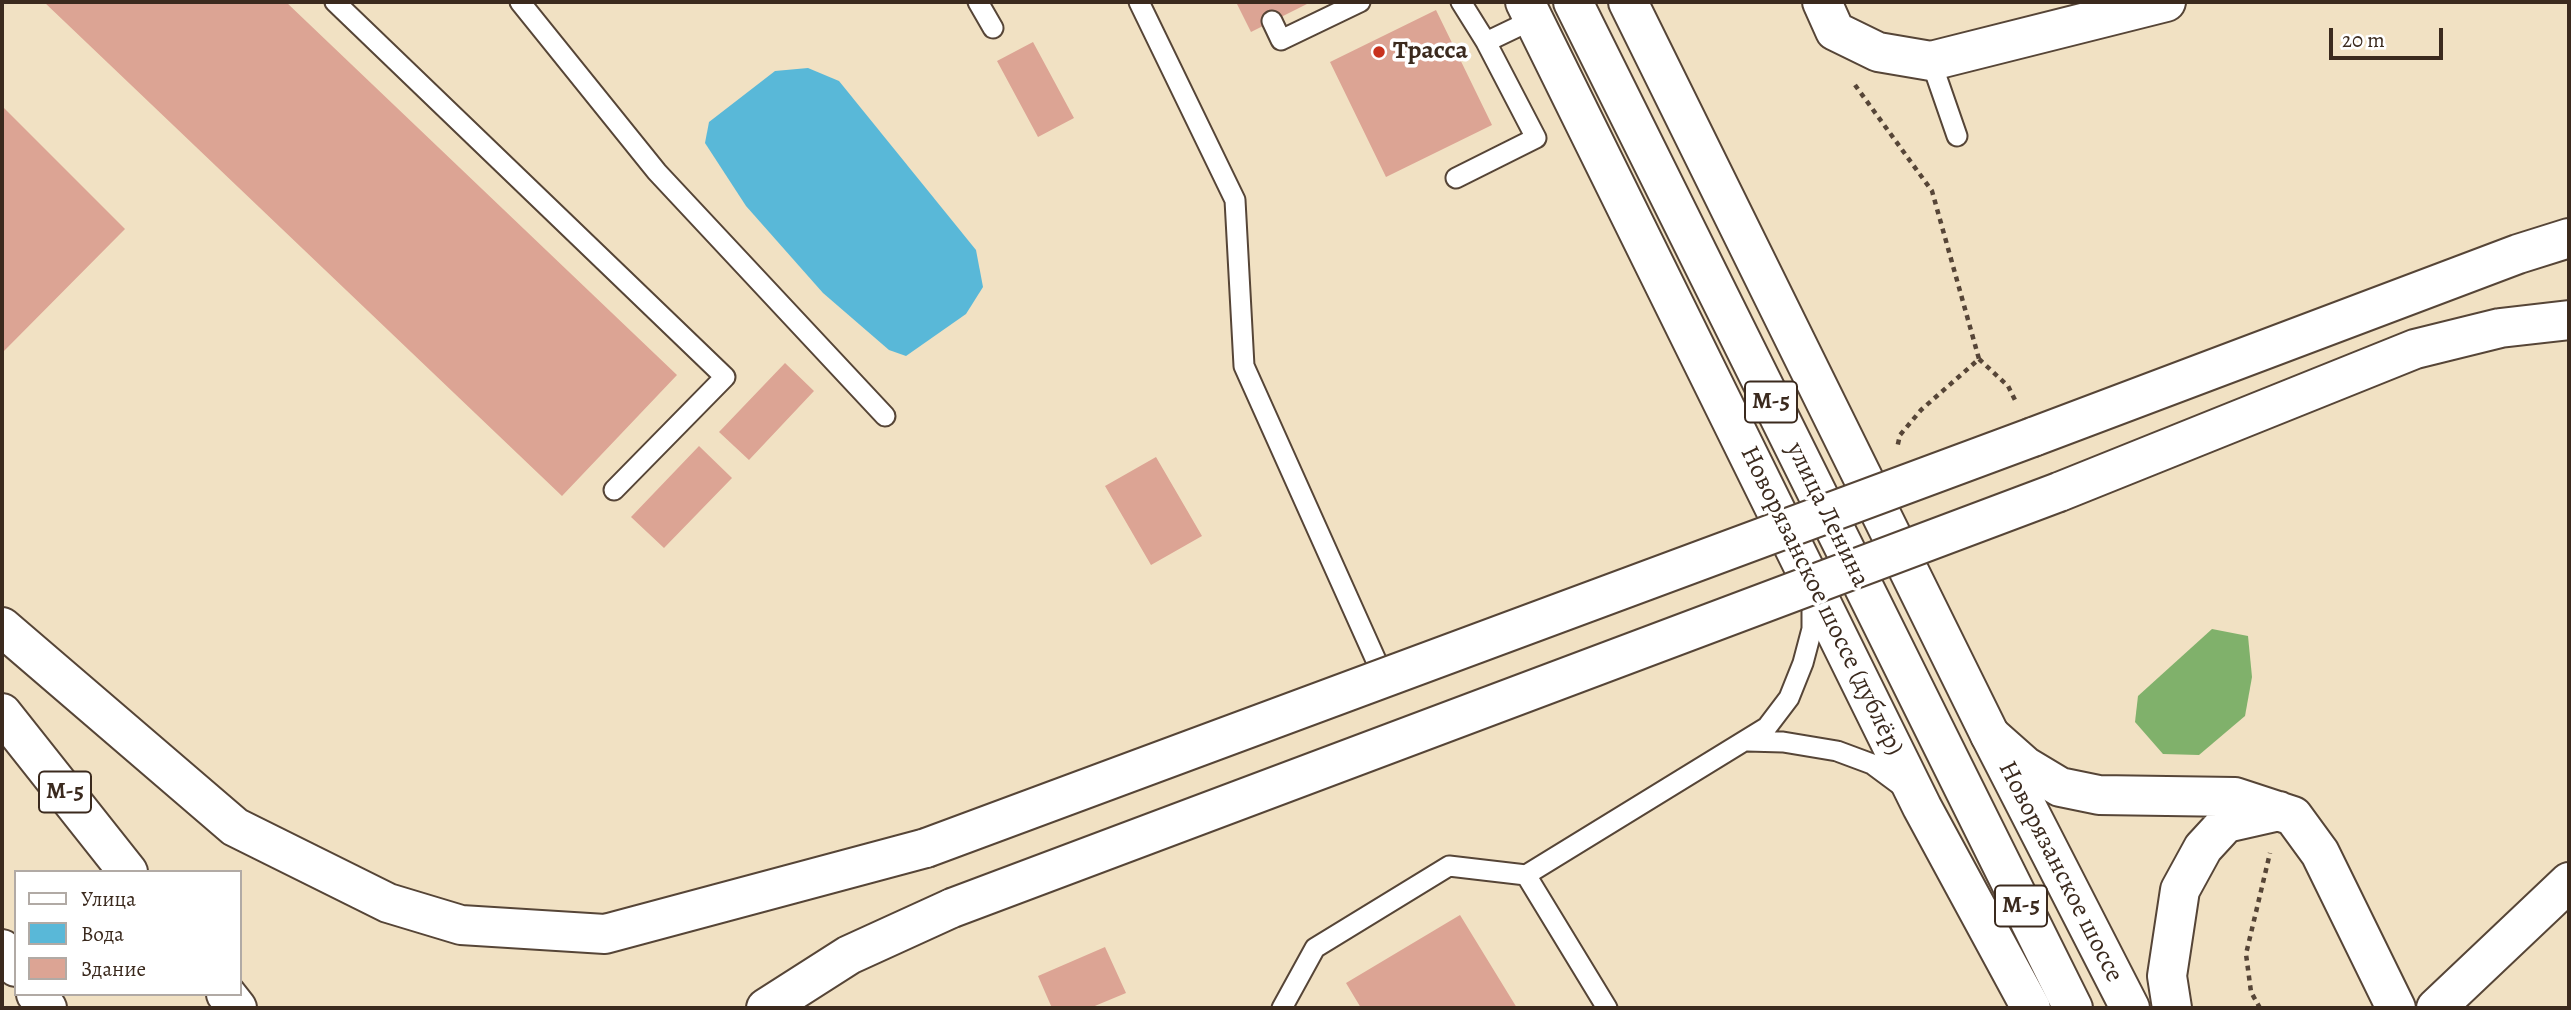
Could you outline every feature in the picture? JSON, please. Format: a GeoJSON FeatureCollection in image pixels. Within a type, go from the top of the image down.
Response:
{"type":"FeatureCollection","features":[{"type":"Feature","properties":{"kind":"main road","name":"улица Ленина"},"geometry":{"type":"LineString","coordinates":[[1573,2],[1968,803]]}},
{"type":"Feature","properties":{"kind":"main road","name":"улица Ленина"},"geometry":{"type":"LineString","coordinates":[[1628,2],[1990,736]]}},
{"type":"Feature","properties":{"kind":"main road"},"geometry":{"type":"LineString","coordinates":[[1822,2],[1835,31],[1878,52],[1931,61],[2166,2]]}},
{"type":"Feature","properties":{"kind":"main road","name":"Новорязанское шоссе (дублёр)"},"geometry":{"type":"LineString","coordinates":[[1529,10],[1922,807],[2031,1008]]}},
{"type":"Feature","properties":{"kind":"main road"},"geometry":{"type":"LineString","coordinates":[[2,627],[235,827],[388,903],[461,925],[605,934],[926,848],[2518,254],[2569,238]]}},
{"type":"Feature","properties":{"kind":"main road"},"geometry":{"type":"LineString","coordinates":[[766,1008],[849,955],[952,908],[2059,492],[2415,349],[2500,328],[2569,320]]}},
{"type":"Feature","properties":{"kind":"main road","name":"М-5"},"geometry":{"type":"LineString","coordinates":[[2,713],[126,870]]}},
{"type":"Feature","properties":{"kind":"main road","name":"Новорязанское шоссе"},"geometry":{"type":"LineString","coordinates":[[1990,736],[2130,1008]]}},
{"type":"Feature","properties":{"kind":"main road"},"geometry":{"type":"LineString","coordinates":[[1990,736],[2025,766],[2060,787],[2099,795],[2235,797],[2276,827]]}},
{"type":"Feature","properties":{"kind":"main road","name":"Новорязанское шоссе"},"geometry":{"type":"LineString","coordinates":[[1968,803],[2073,1008]]}},
{"type":"Feature","properties":{"kind":"main road"},"geometry":{"type":"LineString","coordinates":[[2172,1008],[2167,976],[2171,931],[2180,891],[2203,848],[2226,823],[2276,827],[2293,816],[2320,853],[2396,1008]]}},
{"type":"Feature","properties":{"kind":"main road"},"geometry":{"type":"LineString","coordinates":[[2439,1006],[2569,882]]}},
{"type":"Feature","properties":{"kind":"main road"},"geometry":{"type":"LineString","coordinates":[[2,949],[14,965]]}},
{"type":"Feature","properties":{"kind":"lane"},"geometry":{"type":"LineString","coordinates":[[335,2],[725,377],[614,490]]}},
{"type":"Feature","properties":{"kind":"lane"},"geometry":{"type":"LineString","coordinates":[[520,2],[657,172],[885,416]]}},
{"type":"Feature","properties":{"kind":"lane"},"geometry":{"type":"LineString","coordinates":[[978,2],[993,28]]}},
{"type":"Feature","properties":{"kind":"lane"},"geometry":{"type":"LineString","coordinates":[[1139,2],[1235,200],[1244,366],[1379,667]]}},
{"type":"Feature","properties":{"kind":"lane"},"geometry":{"type":"LineString","coordinates":[[1272,21],[1281,40],[1360,2]]}},
{"type":"Feature","properties":{"kind":"lane"},"geometry":{"type":"LineString","coordinates":[[1456,178],[1536,138],[1486,41],[1461,2]]}},
{"type":"Feature","properties":{"kind":"lane"},"geometry":{"type":"LineString","coordinates":[[1486,41],[1529,10]]}},
{"type":"Feature","properties":{"kind":"lane"},"geometry":{"type":"LineString","coordinates":[[1931,61],[1957,136]]}},
{"type":"Feature","properties":{"kind":"lane"},"geometry":{"type":"LineString","coordinates":[[1282,1008],[1315,948],[1449,866],[1526,875],[1767,727],[1794,686],[1812,629],[1812,582]]}},
{"type":"Feature","properties":{"kind":"lane"},"geometry":{"type":"LineString","coordinates":[[1746,741],[1783,742],[1837,751],[1872,764],[1898,782],[1922,807]]}},
{"type":"Feature","properties":{"kind":"lane"},"geometry":{"type":"LineString","coordinates":[[1526,875],[1607,1008]]}},
{"type":"Feature","properties":{"kind":"path"},"geometry":{"type":"LineString","coordinates":[[1852,81],[1932,191],[1979,359],[2008,386]]}},
{"type":"Feature","properties":{"kind":"path"},"geometry":{"type":"LineString","coordinates":[[1894,456],[1900,435],[1922,410],[1979,359]]}},
{"type":"Feature","properties":{"kind":"path"},"geometry":{"type":"LineString","coordinates":[[2260,1008],[2251,992],[2246,954],[2276,827]]}},
{"type":"Feature","properties":{"kind":"green space"},"geometry":{"type":"Polygon","coordinates":[[[2212,629],[2248,636],[2252,677],[2245,716],[2199,755],[2163,754],[2135,722],[2138,696],[2212,629]]]}},
{"type":"Feature","properties":{"kind":"water"},"geometry":{"type":"Polygon","coordinates":[[[808,68],[839,81],[976,250],[983,287],[966,314],[906,356],[889,350],[823,293],[746,206],[705,143],[709,122],[775,71],[808,68]]]}},
{"type":"Feature","properties":{"kind":"building"},"geometry":{"type":"Polygon","coordinates":[[[44,2],[286,2],[677,375],[562,496],[44,2]]]}},
{"type":"Feature","properties":{"kind":"building"},"geometry":{"type":"Polygon","coordinates":[[[1236,2],[1311,2],[1251,32],[1236,2]]]}},
{"type":"Feature","properties":{"kind":"building"},"geometry":{"type":"Polygon","coordinates":[[[1436,10],[1492,125],[1386,177],[1330,62],[1436,10]]]}},
{"type":"Feature","properties":{"kind":"building"},"geometry":{"type":"Polygon","coordinates":[[[1033,42],[1074,118],[1038,137],[997,61],[1033,42]]]}},
{"type":"Feature","properties":{"kind":"building"},"geometry":{"type":"Polygon","coordinates":[[[2,106],[125,229],[2,353],[2,106]]]}},
{"type":"Feature","properties":{"kind":"building"},"geometry":{"type":"Polygon","coordinates":[[[785,363],[814,391],[749,460],[719,432],[785,363]]]}},
{"type":"Feature","properties":{"kind":"building"},"geometry":{"type":"Polygon","coordinates":[[[699,446],[732,478],[664,548],[631,517],[699,446]]]}},
{"type":"Feature","properties":{"kind":"building"},"geometry":{"type":"Polygon","coordinates":[[[1156,457],[1202,536],[1151,565],[1105,486],[1156,457]]]}},
{"type":"Feature","properties":{"kind":"building"},"geometry":{"type":"Polygon","coordinates":[[[1460,915],[1517,1008],[1361,1008],[1346,983],[1460,915]]]}},
{"type":"Feature","properties":{"kind":"building"},"geometry":{"type":"Polygon","coordinates":[[[1105,947],[1126,993],[1090,1008],[1052,1008],[1038,976],[1105,947]]]}},
{"type":"Feature","properties":{"kind":"place","name":"Трасса"},"geometry":{"type":"Point","coordinates":[1379,52]}}]}
